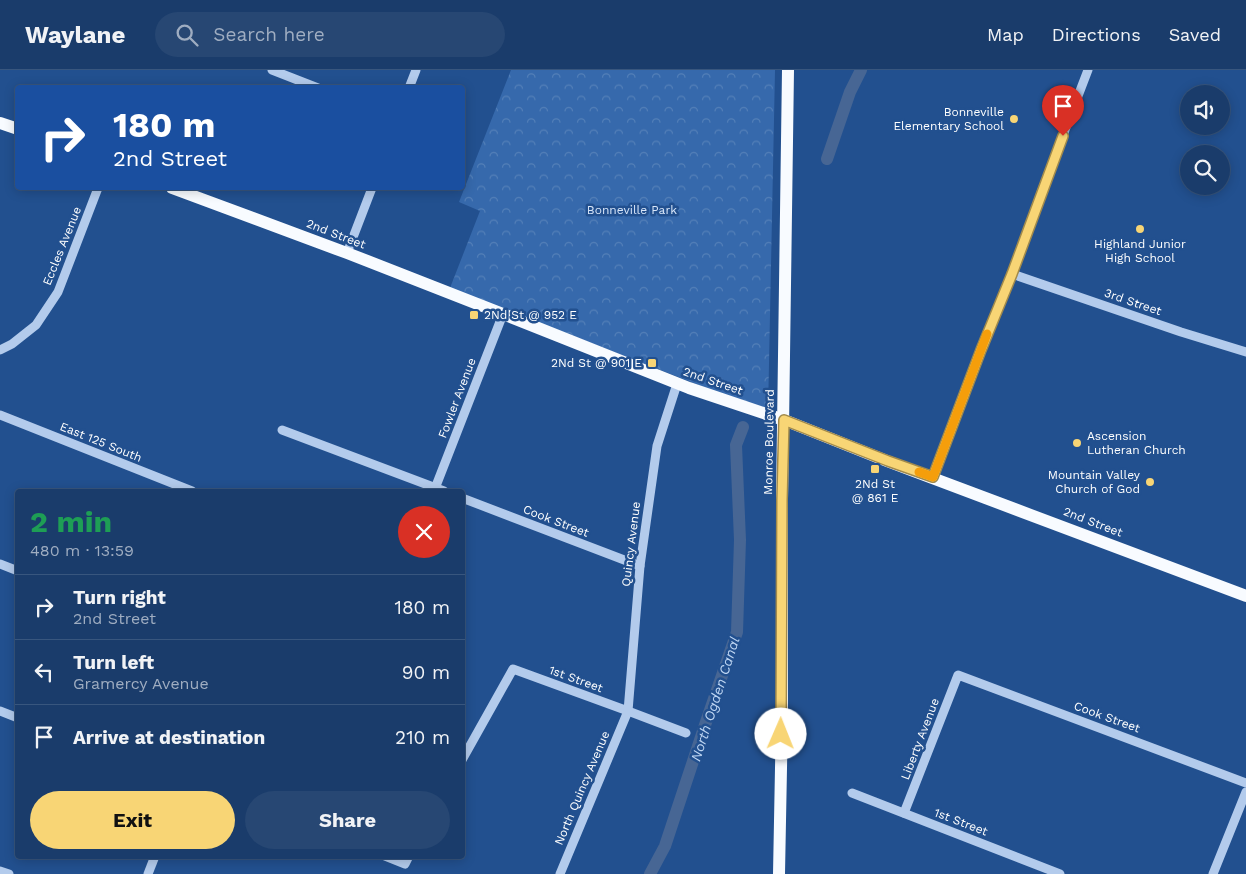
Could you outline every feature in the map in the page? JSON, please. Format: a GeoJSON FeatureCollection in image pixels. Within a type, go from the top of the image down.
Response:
{"type":"FeatureCollection","features":[{"type":"Feature","properties":{"kind":"main road","name":"Monroe Boulevard"},"geometry":{"type":"LineString","coordinates":[[779,874],[788,70]]}},
{"type":"Feature","properties":{"kind":"main road"},"geometry":{"type":"LineString","coordinates":[[0,123],[15,128]]}},
{"type":"Feature","properties":{"kind":"main road","name":"2nd Street"},"geometry":{"type":"LineString","coordinates":[[177,190],[347,253],[677,384],[784,420],[1246,596]]}},
{"type":"Feature","properties":{"kind":"street"},"geometry":{"type":"LineString","coordinates":[[272,70],[310,85]]}},
{"type":"Feature","properties":{"kind":"street"},"geometry":{"type":"LineString","coordinates":[[410,85],[416,70]]}},
{"type":"Feature","properties":{"kind":"street"},"geometry":{"type":"LineString","coordinates":[[933,477],[1012,274],[1088,70]]}},
{"type":"Feature","properties":{"kind":"street","name":"Eccles Avenue"},"geometry":{"type":"LineString","coordinates":[[0,350],[12,344],[36,325],[58,292],[97,190]]}},
{"type":"Feature","properties":{"kind":"street"},"geometry":{"type":"LineString","coordinates":[[347,253],[371,190]]}},
{"type":"Feature","properties":{"kind":"street","name":"3rd Street"},"geometry":{"type":"LineString","coordinates":[[1012,274],[1181,332],[1246,352]]}},
{"type":"Feature","properties":{"kind":"street","name":"Fowler Avenue"},"geometry":{"type":"LineString","coordinates":[[438,489],[503,314]]}},
{"type":"Feature","properties":{"kind":"street","name":"Quincy Avenue"},"geometry":{"type":"LineString","coordinates":[[628,711],[640,566],[657,446],[677,384]]}},
{"type":"Feature","properties":{"kind":"street","name":"East 125 South"},"geometry":{"type":"LineString","coordinates":[[0,415],[187,489]]}},
{"type":"Feature","properties":{"kind":"street"},"geometry":{"type":"LineString","coordinates":[[282,430],[435,489]]}},
{"type":"Feature","properties":{"kind":"street","name":"Cook Street"},"geometry":{"type":"LineString","coordinates":[[465,499],[640,566]]}},
{"type":"Feature","properties":{"kind":"street"},"geometry":{"type":"LineString","coordinates":[[0,564],[15,570]]}},
{"type":"Feature","properties":{"kind":"street","name":"1st Street"},"geometry":{"type":"LineString","coordinates":[[465,755],[513,669],[686,734]]}},
{"type":"Feature","properties":{"kind":"street","name":"Cook Street"},"geometry":{"type":"LineString","coordinates":[[958,675],[1246,783]]}},
{"type":"Feature","properties":{"kind":"street","name":"Liberty Avenue"},"geometry":{"type":"LineString","coordinates":[[904,813],[958,675]]}},
{"type":"Feature","properties":{"kind":"street"},"geometry":{"type":"LineString","coordinates":[[0,711],[15,717]]}},
{"type":"Feature","properties":{"kind":"street","name":"North Quincy Avenue"},"geometry":{"type":"LineString","coordinates":[[560,874],[628,711]]}},
{"type":"Feature","properties":{"kind":"street"},"geometry":{"type":"LineString","coordinates":[[1213,874],[1246,792]]}},
{"type":"Feature","properties":{"kind":"street","name":"1st Street"},"geometry":{"type":"LineString","coordinates":[[852,793],[1060,874]]}},
{"type":"Feature","properties":{"kind":"street"},"geometry":{"type":"LineString","coordinates":[[148,874],[154,859]]}},
{"type":"Feature","properties":{"kind":"street"},"geometry":{"type":"LineString","coordinates":[[0,871],[8,874]]}},
{"type":"Feature","properties":{"kind":"green space","name":"Bonneville Park"},"geometry":{"type":"Polygon","coordinates":[[[511,70],[775,70],[768,412],[450,288],[480,211],[459,202],[511,70]]]}},
{"type":"Feature","properties":{"kind":"waterway","name":"North Ogden Canal"},"geometry":{"type":"LineString","coordinates":[[827,159],[850,92],[861,70]]}},
{"type":"Feature","properties":{"kind":"waterway","name":"North Ogden Canal"},"geometry":{"type":"LineString","coordinates":[[650,874],[665,846],[737,632],[740,540],[736,445],[743,427]]}},
{"type":"Feature","properties":{"kind":"slow traffic"},"geometry":{"type":"LineString","coordinates":[[919,472],[933,477],[987,334]]}},
{"type":"Feature","properties":{"kind":"place","name":"Bonneville Elementary School"},"geometry":{"type":"Point","coordinates":[1014,119]}},
{"type":"Feature","properties":{"kind":"place","name":"Highland Junior High School"},"geometry":{"type":"Point","coordinates":[1140,229]}},
{"type":"Feature","properties":{"kind":"place","name":"2Nd St @ 952 E"},"geometry":{"type":"Point","coordinates":[474,315]}},
{"type":"Feature","properties":{"kind":"place","name":"2Nd St @ 901 E"},"geometry":{"type":"Point","coordinates":[652,363]}},
{"type":"Feature","properties":{"kind":"place","name":"Ascension Lutheran Church"},"geometry":{"type":"Point","coordinates":[1077,443]}},
{"type":"Feature","properties":{"kind":"place","name":"2Nd St @ 861 E"},"geometry":{"type":"Point","coordinates":[875,469]}},
{"type":"Feature","properties":{"kind":"place","name":"Mountain Valley Church of God"},"geometry":{"type":"Point","coordinates":[1150,482]}},
{"type":"Feature","properties":{"kind":"route"},"geometry":{"type":"LineString","coordinates":[[781,734],[784,420],[933,477],[1012,274],[1063,136]]}}]}
